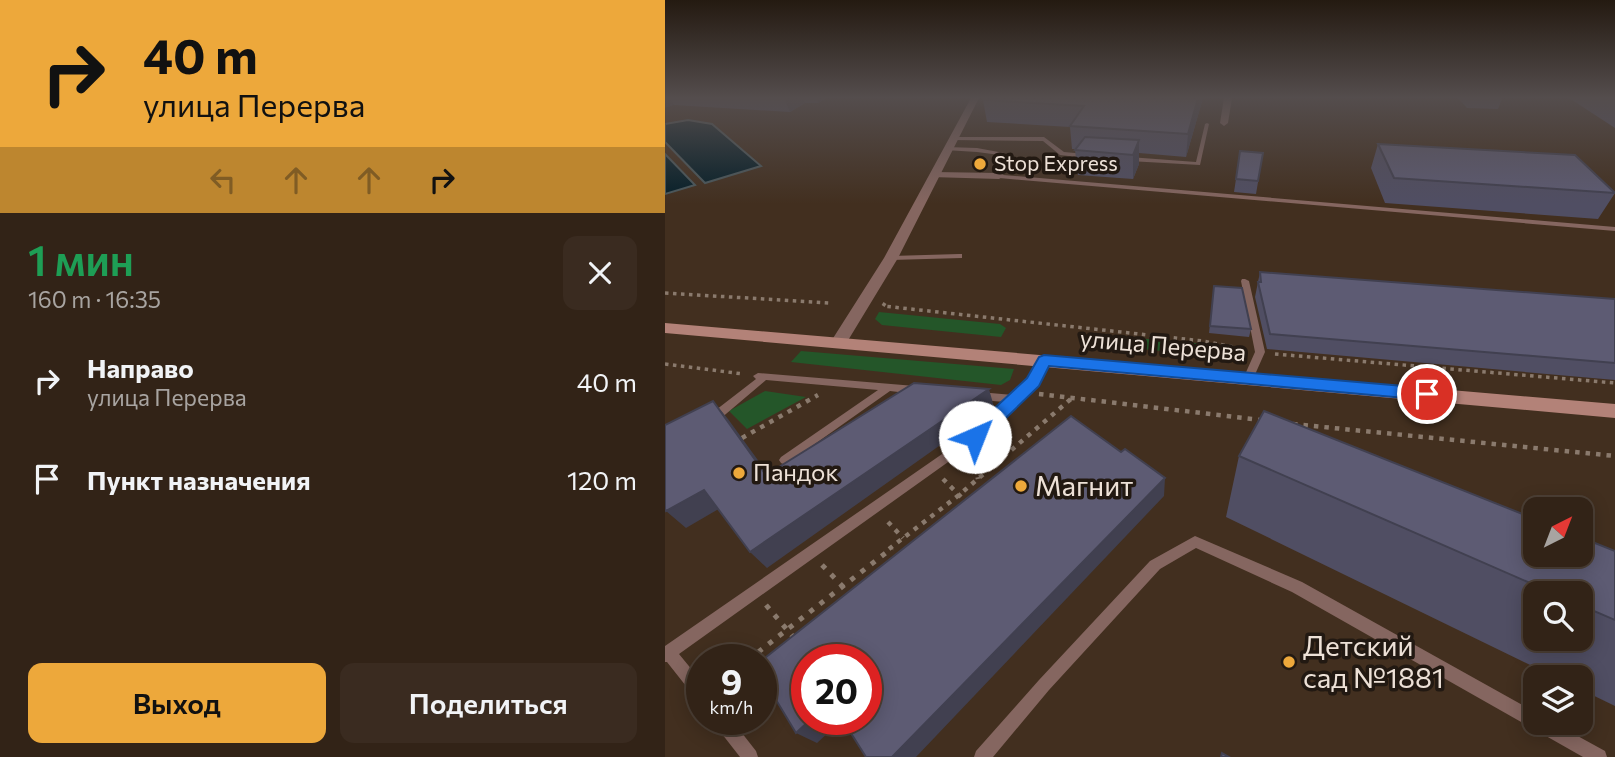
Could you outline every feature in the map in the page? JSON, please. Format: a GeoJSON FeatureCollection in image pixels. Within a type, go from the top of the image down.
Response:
{"type":"FeatureCollection","features":[{"type":"Feature","properties":{"kind":"main road","name":"улица Перерва"},"geometry":{"type":"LineString","coordinates":[[665,328],[1615,411]]}},
{"type":"Feature","properties":{"kind":"street"},"geometry":{"type":"LineString","coordinates":[[838,343],[891,258],[956,133]]}},
{"type":"Feature","properties":{"kind":"street"},"geometry":{"type":"LineString","coordinates":[[935,175],[999,176]]}},
{"type":"Feature","properties":{"kind":"lane"},"geometry":{"type":"LineString","coordinates":[[1117,158],[1198,164],[1205,133]]}},
{"type":"Feature","properties":{"kind":"lane"},"geometry":{"type":"LineString","coordinates":[[953,139],[1044,139],[1062,154],[1090,156]]}},
{"type":"Feature","properties":{"kind":"lane"},"geometry":{"type":"LineString","coordinates":[[947,149],[1002,154],[1005,163],[999,176],[1615,229]]}},
{"type":"Feature","properties":{"kind":"lane"},"geometry":{"type":"LineString","coordinates":[[891,258],[959,256]]}},
{"type":"Feature","properties":{"kind":"lane"},"geometry":{"type":"LineString","coordinates":[[1245,281],[1260,352],[1248,379]]}},
{"type":"Feature","properties":{"kind":"lane"},"geometry":{"type":"LineString","coordinates":[[686,676],[667,654],[756,594],[967,442],[1033,382],[1044,361]]}},
{"type":"Feature","properties":{"kind":"lane"},"geometry":{"type":"LineString","coordinates":[[716,416],[761,376],[930,391]]}},
{"type":"Feature","properties":{"kind":"lane"},"geometry":{"type":"LineString","coordinates":[[785,460],[888,388]]}},
{"type":"Feature","properties":{"kind":"lane"},"geometry":{"type":"LineString","coordinates":[[971,395],[1013,399]]}},
{"type":"Feature","properties":{"kind":"lane"},"geometry":{"type":"LineString","coordinates":[[982,757],[1044,685],[1155,565],[1195,542],[1297,587],[1523,714]]}},
{"type":"Feature","properties":{"kind":"lane"},"geometry":{"type":"LineString","coordinates":[[733,735],[750,757]]}},
{"type":"Feature","properties":{"kind":"lane"},"geometry":{"type":"LineString","coordinates":[[1560,735],[1599,757]]}},
{"type":"Feature","properties":{"kind":"path"},"geometry":{"type":"LineString","coordinates":[[665,293],[829,303]]}},
{"type":"Feature","properties":{"kind":"path"},"geometry":{"type":"LineString","coordinates":[[665,365],[761,376]]}},
{"type":"Feature","properties":{"kind":"path"},"geometry":{"type":"LineString","coordinates":[[742,438],[839,383]]}},
{"type":"Feature","properties":{"kind":"path"},"geometry":{"type":"LineString","coordinates":[[1013,399],[1037,394],[1272,422]]}},
{"type":"Feature","properties":{"kind":"path"},"geometry":{"type":"LineString","coordinates":[[768,644],[959,495],[1072,398]]}},
{"type":"Feature","properties":{"kind":"path"},"geometry":{"type":"LineString","coordinates":[[1286,423],[1615,456]]}},
{"type":"Feature","properties":{"kind":"path"},"geometry":{"type":"LineString","coordinates":[[967,442],[978,479]]}},
{"type":"Feature","properties":{"kind":"path"},"geometry":{"type":"LineString","coordinates":[[931,468],[973,508]]}},
{"type":"Feature","properties":{"kind":"path"},"geometry":{"type":"LineString","coordinates":[[888,522],[903,538]]}},
{"type":"Feature","properties":{"kind":"path"},"geometry":{"type":"LineString","coordinates":[[810,554],[857,601]]}},
{"type":"Feature","properties":{"kind":"path"},"geometry":{"type":"LineString","coordinates":[[756,594],[788,628],[799,644]]}},
{"type":"Feature","properties":{"kind":"green space"},"geometry":{"type":"Polygon","coordinates":[[[879,312],[1000,324],[1006,328],[1001,337],[882,325],[875,319],[879,312]]]}},
{"type":"Feature","properties":{"kind":"green space"},"geometry":{"type":"Polygon","coordinates":[[[1101,335],[1219,345],[1225,353],[1220,357],[1093,344],[1101,335]]]}},
{"type":"Feature","properties":{"kind":"green space"},"geometry":{"type":"Polygon","coordinates":[[[801,351],[1014,369],[1010,380],[1001,385],[791,362],[801,351]]]}},
{"type":"Feature","properties":{"kind":"green space"},"geometry":{"type":"Polygon","coordinates":[[[765,391],[806,397],[747,429],[729,411],[765,391]]]}},
{"type":"Feature","properties":{"kind":"water"},"geometry":{"type":"Polygon","coordinates":[[[665,133],[723,133],[761,166],[705,183],[665,142],[665,133]]]}},
{"type":"Feature","properties":{"kind":"water"},"geometry":{"type":"Polygon","coordinates":[[[665,154],[695,185],[665,194],[665,154]]]}},
{"type":"Feature","properties":{"kind":"building"},"geometry":{"type":"Polygon","coordinates":[[[1085,137],[1139,140],[1133,155],[1075,150],[1085,137]]]}},
{"type":"Feature","properties":{"kind":"building"},"geometry":{"type":"Polygon","coordinates":[[[1378,144],[1575,155],[1615,193],[1394,178],[1378,144]]]}},
{"type":"Feature","properties":{"kind":"building"},"geometry":{"type":"Polygon","coordinates":[[[1240,151],[1263,153],[1258,181],[1236,179],[1240,151]]]}},
{"type":"Feature","properties":{"kind":"building"},"geometry":{"type":"Polygon","coordinates":[[[1260,272],[1615,299],[1615,363],[1270,334],[1258,282],[1261,282],[1260,272]]]}},
{"type":"Feature","properties":{"kind":"building"},"geometry":{"type":"Polygon","coordinates":[[[1214,286],[1242,288],[1251,329],[1210,326],[1214,286]]]}},
{"type":"Feature","properties":{"kind":"building"},"geometry":{"type":"Polygon","coordinates":[[[914,383],[989,389],[750,552],[704,490],[666,511],[665,425],[713,401],[766,475],[914,383]]]}},
{"type":"Feature","properties":{"kind":"building"},"geometry":{"type":"Polygon","coordinates":[[[1264,411],[1523,514],[1523,567],[1593,567],[1593,542],[1615,551],[1615,620],[1593,611],[1593,581],[1525,581],[1239,456],[1264,411]]]}},
{"type":"Feature","properties":{"kind":"building"},"geometry":{"type":"Polygon","coordinates":[[[1071,416],[1121,452],[1125,449],[1165,478],[892,757],[866,757],[852,735],[882,735],[882,644],[791,644],[791,725],[777,702],[777,648],[1071,416]]]}},
{"type":"Feature","properties":{"kind":"place","name":"Stop Express"},"geometry":{"type":"Point","coordinates":[980,164]}},
{"type":"Feature","properties":{"kind":"place","name":"Пандок"},"geometry":{"type":"Point","coordinates":[739,473]}},
{"type":"Feature","properties":{"kind":"place","name":"Магнит"},"geometry":{"type":"Point","coordinates":[1021,486]}},
{"type":"Feature","properties":{"kind":"place","name":"Детский сад №1881"},"geometry":{"type":"Point","coordinates":[1289,662]}},
{"type":"Feature","properties":{"kind":"route"},"geometry":{"type":"LineString","coordinates":[[975,437],[998,412],[1033,382],[1044,361],[1427,394]]}}]}
